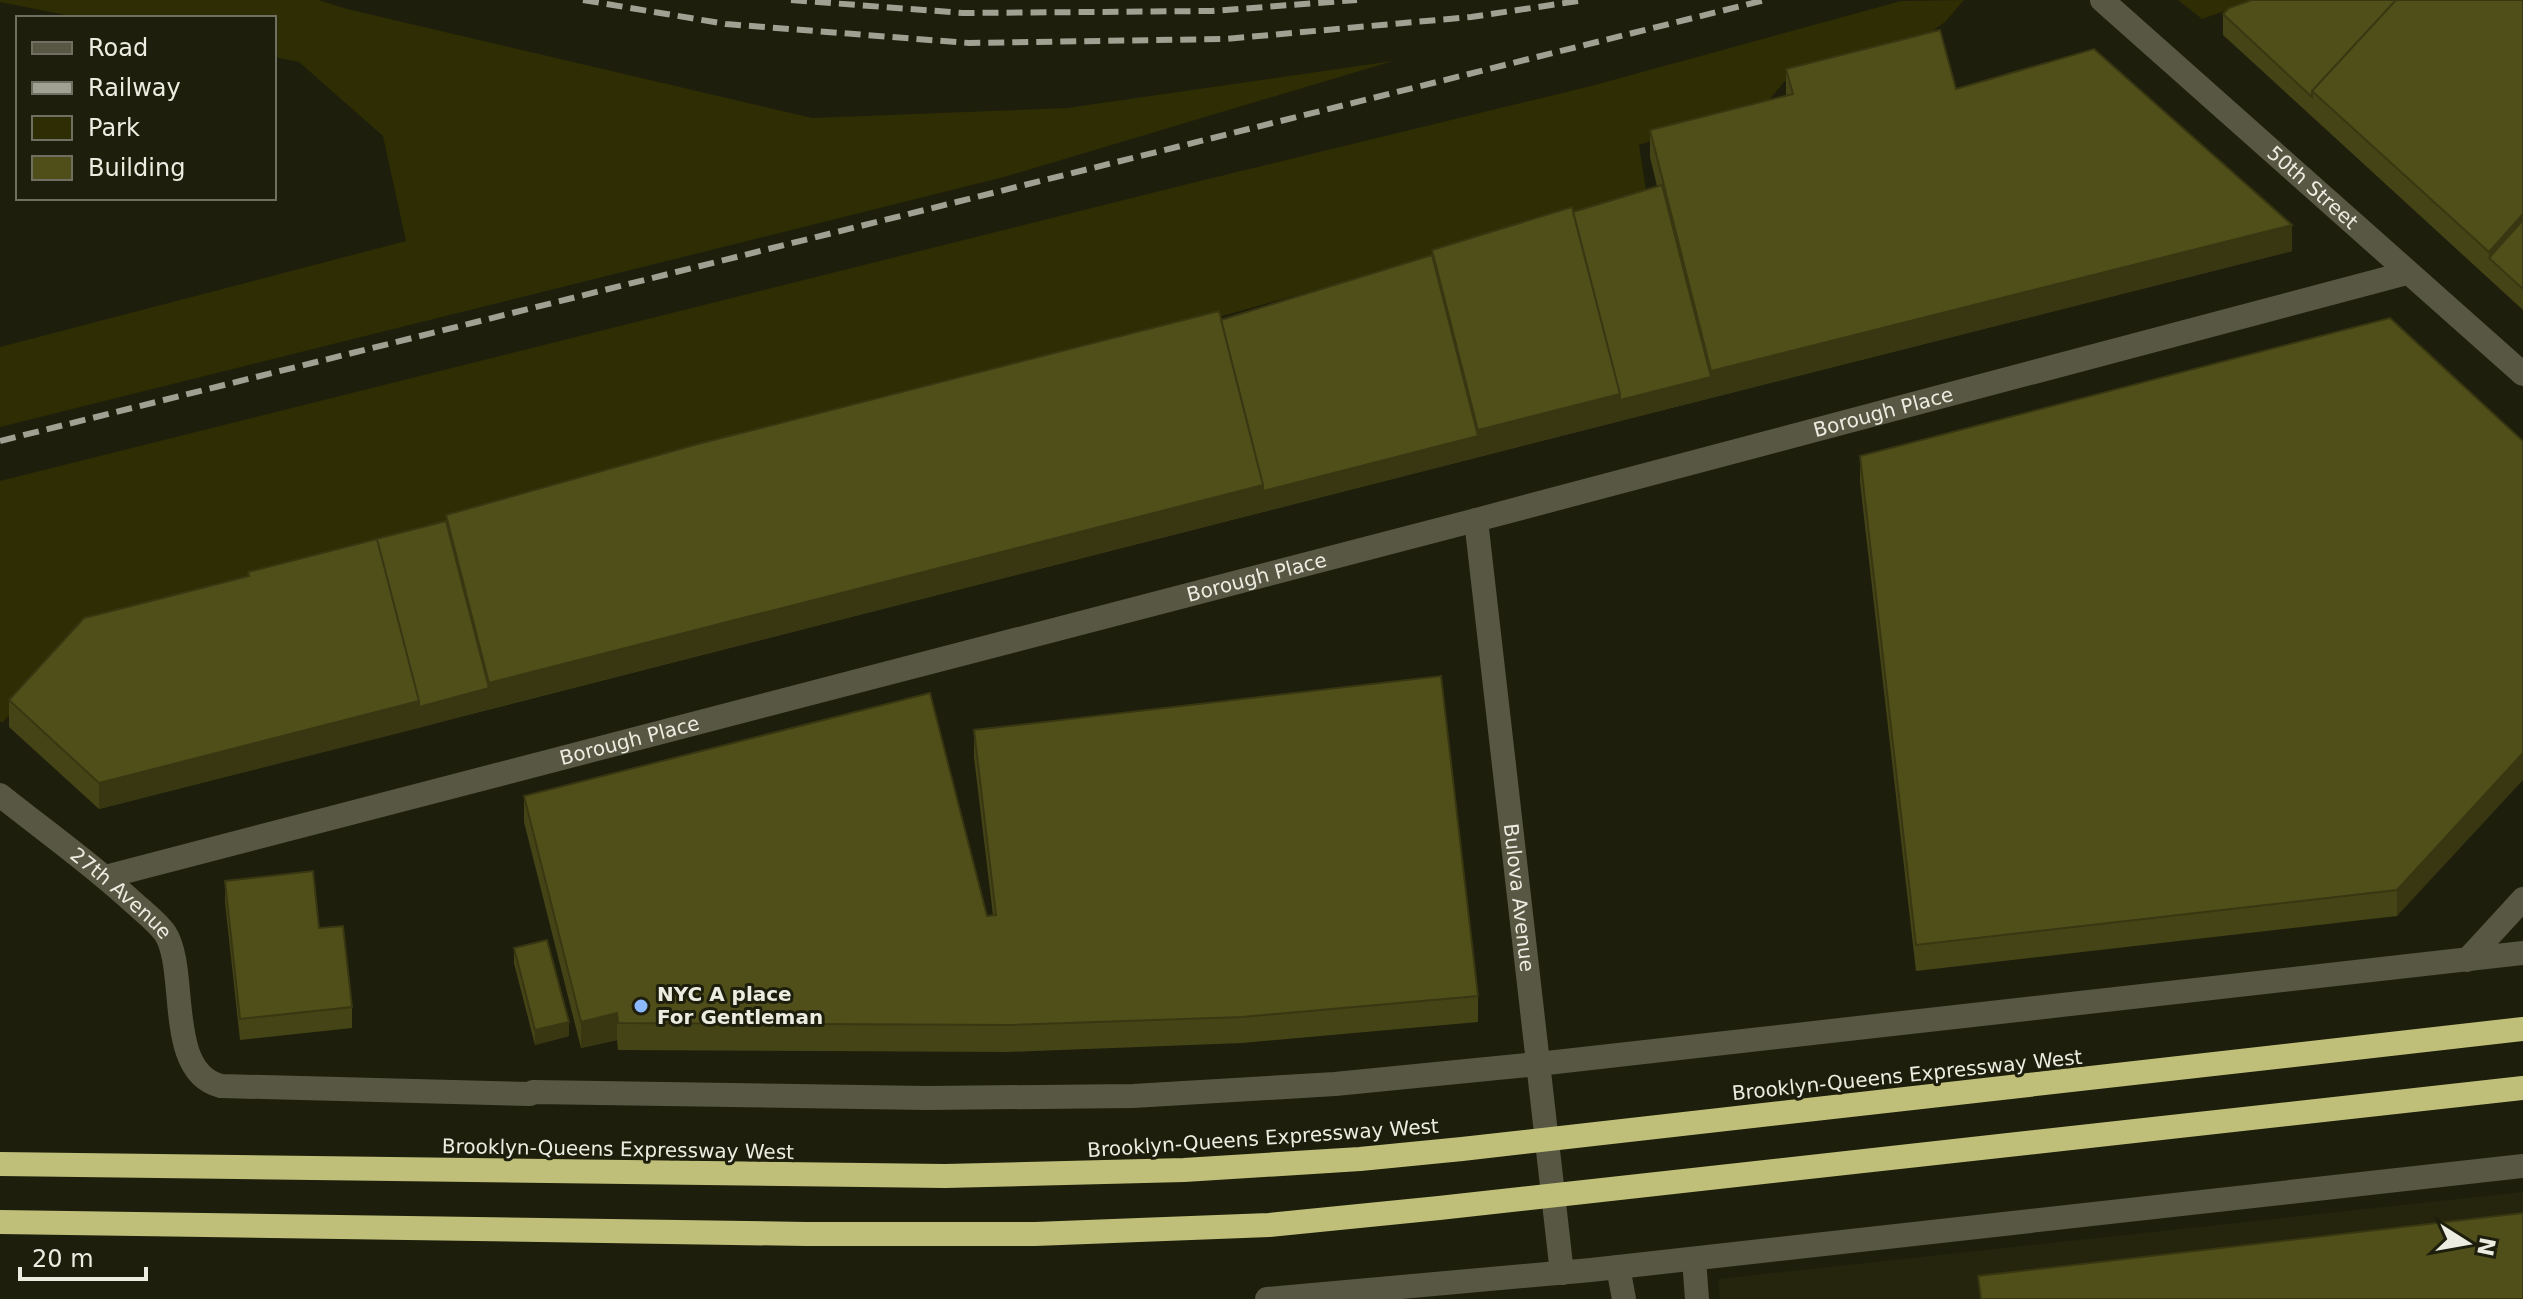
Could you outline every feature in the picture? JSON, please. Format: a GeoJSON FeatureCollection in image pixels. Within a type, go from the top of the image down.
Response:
{"type":"FeatureCollection","features":[{"type":"Feature","properties":{"kind":"highway","name":"Brooklyn-Queens Expressway West"},"geometry":{"type":"LineString","coordinates":[[0,1164],[930,1176],[1184,1170],[1462,1149],[2523,1029]]}},
{"type":"Feature","properties":{"kind":"highway"},"geometry":{"type":"LineString","coordinates":[[0,1222],[821,1234],[1019,1234],[1269,1225],[2523,1088]]}},
{"type":"Feature","properties":{"kind":"street","name":"50th Street"},"geometry":{"type":"LineString","coordinates":[[2102,0],[2523,374]]}},
{"type":"Feature","properties":{"kind":"street","name":"Borough Place"},"geometry":{"type":"LineString","coordinates":[[105,877],[1476,520],[2407,273]]}},
{"type":"Feature","properties":{"kind":"street","name":"Bulova Avenue"},"geometry":{"type":"LineString","coordinates":[[1476,520],[1558,1233],[1550,1283]]}},
{"type":"Feature","properties":{"kind":"street","name":"27th Avenue"},"geometry":{"type":"LineString","coordinates":[[0,795],[105,877],[165,933],[172,956],[181,1028],[191,1057],[200,1075],[211,1084],[221,1086],[530,1094],[927,1098],[1133,1096],[1335,1084],[1538,1064]]}},
{"type":"Feature","properties":{"kind":"street"},"geometry":{"type":"LineString","coordinates":[[2467,960],[2523,899]]}},
{"type":"Feature","properties":{"kind":"street"},"geometry":{"type":"LineString","coordinates":[[1538,1064],[2523,953]]}},
{"type":"Feature","properties":{"kind":"street"},"geometry":{"type":"LineString","coordinates":[[1267,1299],[1550,1283],[1618,1267],[2523,1166]]}},
{"type":"Feature","properties":{"kind":"street"},"geometry":{"type":"LineString","coordinates":[[1694,1259],[1697,1299]]}},
{"type":"Feature","properties":{"kind":"street"},"geometry":{"type":"LineString","coordinates":[[1618,1267],[1624,1299]]}},
{"type":"Feature","properties":{"kind":"shaded area"},"geometry":{"type":"Polygon","coordinates":[[[2523,1192],[2523,1299],[1720,1299],[1718,1279],[2523,1192]]]}},
{"type":"Feature","properties":{"kind":"green space"},"geometry":{"type":"Polygon","coordinates":[[[318,0],[812,118],[1067,108],[1393,61],[1004,177],[0,427],[0,347],[406,241],[383,136],[299,62],[276,57],[276,16],[71,16],[0,2],[318,0]]]}},
{"type":"Feature","properties":{"kind":"green space"},"geometry":{"type":"Polygon","coordinates":[[[1964,0],[1945,22],[1908,48],[1784,82],[1769,100],[1639,145],[1647,197],[81,636],[2,723],[0,721],[0,481],[1591,86],[1901,1],[1964,0]]]}},
{"type":"Feature","properties":{"kind":"green space"},"geometry":{"type":"Polygon","coordinates":[[[2178,0],[2256,0],[2202,19],[2178,0]]]}},
{"type":"Feature","properties":{"kind":"building"},"geometry":{"type":"Polygon","coordinates":[[[2252,0],[2396,0],[2312,91],[2312,97],[2223,14],[2229,8],[2252,0]]]}},
{"type":"Feature","properties":{"kind":"building"},"geometry":{"type":"Polygon","coordinates":[[[2396,0],[2523,0],[2523,214],[2489,252],[2312,91],[2396,0]]]}},
{"type":"Feature","properties":{"kind":"building"},"geometry":{"type":"Polygon","coordinates":[[[1940,30],[1956,89],[2094,49],[2292,225],[1711,371],[1650,130],[1793,94],[1786,69],[1940,30]]]}},
{"type":"Feature","properties":{"kind":"building"},"geometry":{"type":"Polygon","coordinates":[[[1662,185],[1711,377],[1620,400],[1573,212],[1662,185]]]}},
{"type":"Feature","properties":{"kind":"building"},"geometry":{"type":"Polygon","coordinates":[[[1572,207],[1620,394],[1478,430],[1432,250],[1572,207]]]}},
{"type":"Feature","properties":{"kind":"building"},"geometry":{"type":"Polygon","coordinates":[[[2523,220],[2523,289],[2489,258],[2523,220]]]}},
{"type":"Feature","properties":{"kind":"building"},"geometry":{"type":"Polygon","coordinates":[[[1432,255],[1478,436],[1263,491],[1221,320],[1432,255]]]}},
{"type":"Feature","properties":{"kind":"building"},"geometry":{"type":"Polygon","coordinates":[[[1219,311],[1263,485],[489,683],[446,515],[698,444],[1219,311]]]}},
{"type":"Feature","properties":{"kind":"building"},"geometry":{"type":"Polygon","coordinates":[[[2390,318],[2523,441],[2523,753],[2397,890],[1916,945],[1860,456],[2390,318]]]}},
{"type":"Feature","properties":{"kind":"building"},"geometry":{"type":"Polygon","coordinates":[[[446,521],[489,688],[419,707],[376,539],[446,521]]]}},
{"type":"Feature","properties":{"kind":"building"},"geometry":{"type":"Polygon","coordinates":[[[377,539],[419,701],[99,783],[9,700],[84,618],[249,576],[248,572],[377,539]]]}},
{"type":"Feature","properties":{"kind":"building"},"geometry":{"type":"Polygon","coordinates":[[[1441,676],[1478,996],[1242,1017],[1008,1025],[618,1023],[617,1013],[581,1022],[524,796],[930,693],[987,916],[996,915],[974,730],[1441,676]]]}},
{"type":"Feature","properties":{"kind":"building"},"geometry":{"type":"Polygon","coordinates":[[[313,871],[319,928],[343,926],[352,1007],[240,1019],[225,881],[313,871]]]}},
{"type":"Feature","properties":{"kind":"building"},"geometry":{"type":"Polygon","coordinates":[[[547,940],[569,1022],[535,1030],[514,948],[547,940]]]}},
{"type":"Feature","properties":{"kind":"building"},"geometry":{"type":"Polygon","coordinates":[[[2523,1213],[2523,1299],[1981,1299],[1978,1276],[2523,1213]]]}},
{"type":"Feature","properties":{"kind":"railway"},"geometry":{"type":"LineString","coordinates":[[583,0],[726,24],[969,43],[1225,39],[1471,17],[1585,0]]}},
{"type":"Feature","properties":{"kind":"railway"},"geometry":{"type":"LineString","coordinates":[[791,0],[963,13],[1212,11],[1357,0]]}},
{"type":"Feature","properties":{"kind":"railway"},"geometry":{"type":"LineString","coordinates":[[0,441],[1765,0]]}},
{"type":"Feature","properties":{"kind":"place","name":"NYC A place For Gentleman"},"geometry":{"type":"Point","coordinates":[641,1006]}}]}
